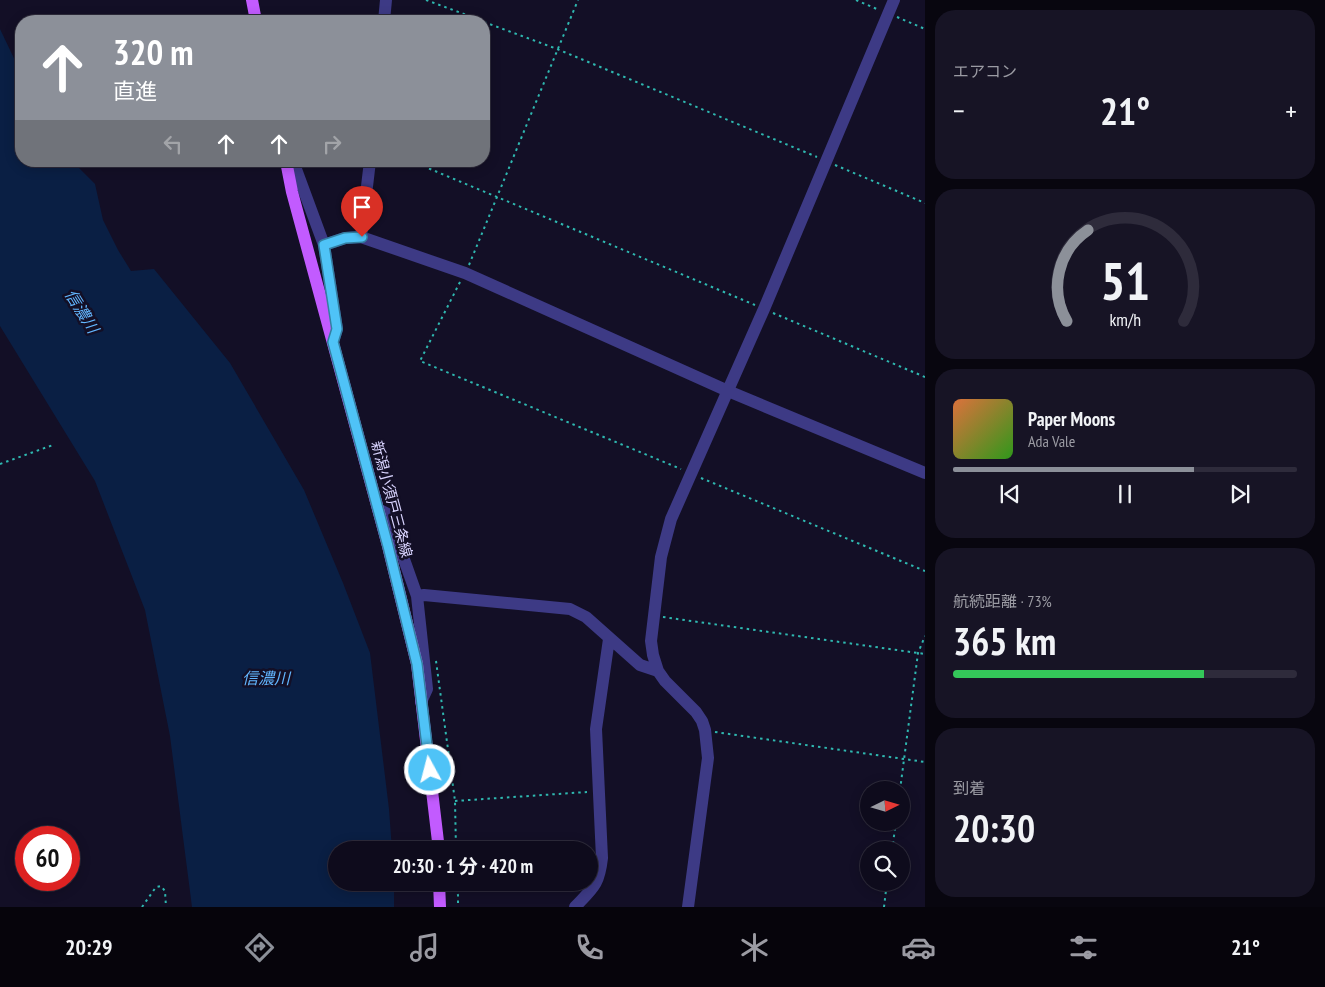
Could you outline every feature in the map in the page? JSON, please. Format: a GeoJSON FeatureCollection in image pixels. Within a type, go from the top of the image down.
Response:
{"type":"FeatureCollection","features":[{"type":"Feature","properties":{"kind":"main road"},"geometry":{"type":"LineString","coordinates":[[252,0],[255,15]]}},
{"type":"Feature","properties":{"kind":"main road","name":"新潟小須戸三条線"},"geometry":{"type":"LineString","coordinates":[[287,167],[292,192],[378,509],[417,664],[438,841]]}},
{"type":"Feature","properties":{"kind":"main road"},"geometry":{"type":"LineString","coordinates":[[440,891],[440,907]]}},
{"type":"Feature","properties":{"kind":"street"},"geometry":{"type":"LineString","coordinates":[[385,15],[386,0]]}},
{"type":"Feature","properties":{"kind":"street"},"geometry":{"type":"LineString","coordinates":[[688,907],[708,758],[705,730],[696,712],[664,681],[653,655],[651,641],[665,537],[671,519],[764,309],[894,0]]}},
{"type":"Feature","properties":{"kind":"street"},"geometry":{"type":"LineString","coordinates":[[295,167],[324,245],[337,329],[333,342]]}},
{"type":"Feature","properties":{"kind":"street"},"geometry":{"type":"LineString","coordinates":[[362,237],[369,167]]}},
{"type":"Feature","properties":{"kind":"street"},"geometry":{"type":"LineString","coordinates":[[324,245],[345,238],[362,237],[465,273],[728,391],[925,473]]}},
{"type":"Feature","properties":{"kind":"street"},"geometry":{"type":"LineString","coordinates":[[378,509],[388,514],[417,596],[427,689],[421,702]]}},
{"type":"Feature","properties":{"kind":"street"},"geometry":{"type":"LineString","coordinates":[[417,596],[424,595],[570,609],[586,617],[640,665],[658,670]]}},
{"type":"Feature","properties":{"kind":"street"},"geometry":{"type":"LineString","coordinates":[[575,907],[592,890],[600,877],[602,858],[596,729],[609,639]]}},
{"type":"Feature","properties":{"kind":"path"},"geometry":{"type":"LineString","coordinates":[[426,0],[467,15]]}},
{"type":"Feature","properties":{"kind":"path"},"geometry":{"type":"LineString","coordinates":[[578,0],[465,273],[420,361],[925,571]]}},
{"type":"Feature","properties":{"kind":"path"},"geometry":{"type":"LineString","coordinates":[[856,0],[925,29]]}},
{"type":"Feature","properties":{"kind":"path"},"geometry":{"type":"LineString","coordinates":[[490,24],[558,49],[925,203]]}},
{"type":"Feature","properties":{"kind":"path"},"geometry":{"type":"LineString","coordinates":[[425,167],[925,377]]}},
{"type":"Feature","properties":{"kind":"path"},"geometry":{"type":"LineString","coordinates":[[0,464],[53,444]]}},
{"type":"Feature","properties":{"kind":"path"},"geometry":{"type":"LineString","coordinates":[[654,616],[925,654]]}},
{"type":"Feature","properties":{"kind":"path"},"geometry":{"type":"LineString","coordinates":[[901,781],[918,653],[925,636]]}},
{"type":"Feature","properties":{"kind":"path"},"geometry":{"type":"LineString","coordinates":[[436,662],[455,801],[456,841]]}},
{"type":"Feature","properties":{"kind":"path"},"geometry":{"type":"LineString","coordinates":[[705,730],[925,762]]}},
{"type":"Feature","properties":{"kind":"path"},"geometry":{"type":"LineString","coordinates":[[455,801],[600,791]]}},
{"type":"Feature","properties":{"kind":"path"},"geometry":{"type":"LineString","coordinates":[[142,907],[156,887],[161,886],[165,891],[166,907]]}},
{"type":"Feature","properties":{"kind":"path"},"geometry":{"type":"LineString","coordinates":[[456,891],[458,907]]}},
{"type":"Feature","properties":{"kind":"path"},"geometry":{"type":"LineString","coordinates":[[884,907],[886,891]]}},
{"type":"Feature","properties":{"kind":"water","name":"信濃川"},"geometry":{"type":"Polygon","coordinates":[[[0,29],[15,60],[15,167],[78,167],[95,184],[103,220],[131,271],[154,269],[230,363],[304,490],[370,653],[391,841],[328,841],[328,891],[394,891],[394,907],[192,907],[170,736],[145,610],[95,481],[0,326],[0,29]]]}},
{"type":"Feature","properties":{"kind":"route"},"geometry":{"type":"LineString","coordinates":[[362,237],[345,238],[324,245],[337,329],[333,342],[388,546],[417,664],[430,770]]}}]}
